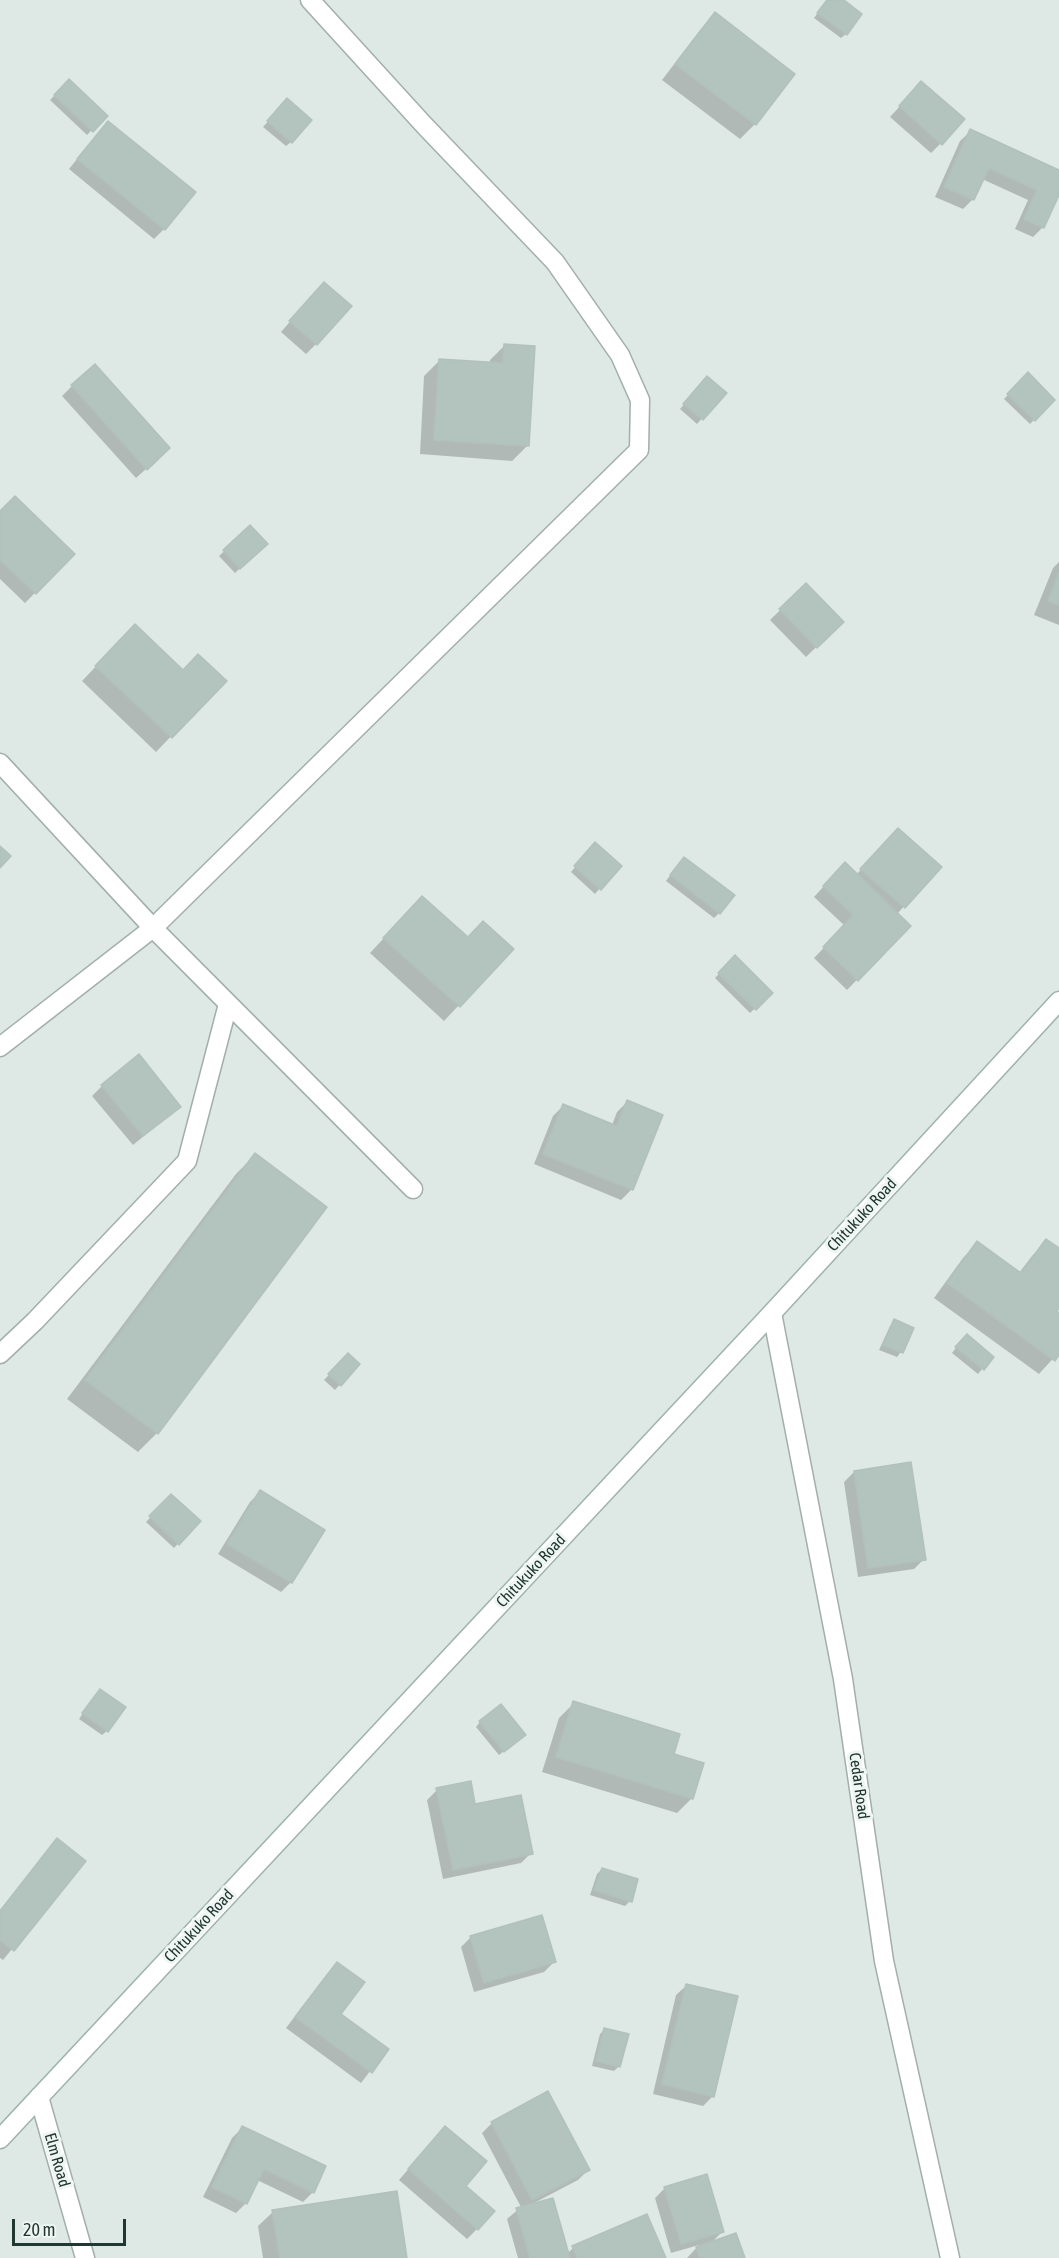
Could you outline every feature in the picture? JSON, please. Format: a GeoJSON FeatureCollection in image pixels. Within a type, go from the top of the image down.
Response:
{"type":"FeatureCollection","features":[{"type":"Feature","properties":{"kind":"street"},"geometry":{"type":"LineString","coordinates":[[0,1047],[153,928],[639,450],[640,400],[632,382],[620,356],[555,262],[424,125],[310,0]]}},
{"type":"Feature","properties":{"kind":"street"},"geometry":{"type":"LineString","coordinates":[[0,763],[153,928],[413,1189]]}},
{"type":"Feature","properties":{"kind":"street","name":"Chitukuko Road"},"geometry":{"type":"LineString","coordinates":[[0,2139],[772,1313],[1059,1001]]}},
{"type":"Feature","properties":{"kind":"street"},"geometry":{"type":"LineString","coordinates":[[0,1354],[35,1321],[187,1161],[228,1004]]}},
{"type":"Feature","properties":{"kind":"street","name":"Cedar Road"},"geometry":{"type":"LineString","coordinates":[[772,1313],[843,1678],[884,1961],[950,2258]]}},
{"type":"Feature","properties":{"kind":"street","name":"Elm Road"},"geometry":{"type":"LineString","coordinates":[[39,2097],[85,2258]]}},
{"type":"Feature","properties":{"kind":"building"},"geometry":{"type":"Polygon","coordinates":[[[827,0],[844,0],[862,14],[847,35],[817,13],[827,0]]]}},
{"type":"Feature","properties":{"kind":"building"},"geometry":{"type":"Polygon","coordinates":[[[715,12],[795,74],[756,125],[675,64],[715,12]]]}},
{"type":"Feature","properties":{"kind":"building"},"geometry":{"type":"Polygon","coordinates":[[[69,79],[108,116],[93,132],[54,95],[69,79]]]}},
{"type":"Feature","properties":{"kind":"building"},"geometry":{"type":"Polygon","coordinates":[[[921,81],[965,119],[942,145],[899,106],[921,81]]]}},
{"type":"Feature","properties":{"kind":"building"},"geometry":{"type":"Polygon","coordinates":[[[287,98],[312,120],[292,143],[267,121],[287,98]]]}},
{"type":"Feature","properties":{"kind":"building"},"geometry":{"type":"Polygon","coordinates":[[[108,121],[196,192],[165,230],[77,159],[108,121]]]}},
{"type":"Feature","properties":{"kind":"building"},"geometry":{"type":"Polygon","coordinates":[[[970,129],[1059,170],[1059,195],[1044,228],[1024,219],[1037,190],[989,168],[974,200],[944,187],[970,129]]]}},
{"type":"Feature","properties":{"kind":"building"},"geometry":{"type":"Polygon","coordinates":[[[324,282],[352,306],[317,345],[289,321],[324,282]]]}},
{"type":"Feature","properties":{"kind":"building"},"geometry":{"type":"Polygon","coordinates":[[[504,344],[535,346],[529,446],[434,440],[439,359],[503,363],[504,344]]]}},
{"type":"Feature","properties":{"kind":"building"},"geometry":{"type":"Polygon","coordinates":[[[95,364],[170,448],[147,470],[71,385],[95,364]]]}},
{"type":"Feature","properties":{"kind":"building"},"geometry":{"type":"Polygon","coordinates":[[[1028,372],[1055,400],[1035,421],[1007,394],[1028,372]]]}},
{"type":"Feature","properties":{"kind":"building"},"geometry":{"type":"Polygon","coordinates":[[[707,376],[727,393],[703,420],[683,404],[707,376]]]}},
{"type":"Feature","properties":{"kind":"building"},"geometry":{"type":"Polygon","coordinates":[[[15,496],[75,554],[36,594],[0,560],[0,511],[15,496]]]}},
{"type":"Feature","properties":{"kind":"building"},"geometry":{"type":"Polygon","coordinates":[[[250,525],[268,544],[240,569],[223,550],[250,525]]]}},
{"type":"Feature","properties":{"kind":"building"},"geometry":{"type":"Polygon","coordinates":[[[1059,573],[1059,605],[1048,601],[1059,573]]]}},
{"type":"Feature","properties":{"kind":"building"},"geometry":{"type":"Polygon","coordinates":[[[806,583],[844,622],[817,648],[779,609],[806,583]]]}},
{"type":"Feature","properties":{"kind":"building"},"geometry":{"type":"Polygon","coordinates":[[[135,624],[183,670],[198,654],[227,681],[172,738],[95,666],[135,624]]]}},
{"type":"Feature","properties":{"kind":"building"},"geometry":{"type":"Polygon","coordinates":[[[898,828],[942,867],[905,908],[860,869],[898,828]]]}},
{"type":"Feature","properties":{"kind":"building"},"geometry":{"type":"Polygon","coordinates":[[[595,842],[622,866],[601,890],[574,866],[595,842]]]}},
{"type":"Feature","properties":{"kind":"building"},"geometry":{"type":"Polygon","coordinates":[[[0,846],[11,856],[0,868],[0,846]]]}},
{"type":"Feature","properties":{"kind":"building"},"geometry":{"type":"Polygon","coordinates":[[[684,857],[735,895],[720,914],[670,875],[684,857]]]}},
{"type":"Feature","properties":{"kind":"building"},"geometry":{"type":"Polygon","coordinates":[[[845,862],[911,926],[858,981],[823,947],[853,915],[823,886],[845,862]]]}},
{"type":"Feature","properties":{"kind":"building"},"geometry":{"type":"Polygon","coordinates":[[[422,896],[468,937],[483,921],[514,949],[460,1007],[383,938],[422,896]]]}},
{"type":"Feature","properties":{"kind":"building"},"geometry":{"type":"Polygon","coordinates":[[[735,955],[773,993],[756,1010],[718,973],[735,955]]]}},
{"type":"Feature","properties":{"kind":"building"},"geometry":{"type":"Polygon","coordinates":[[[139,1054],[181,1107],[143,1136],[101,1085],[139,1054]]]}},
{"type":"Feature","properties":{"kind":"building"},"geometry":{"type":"Polygon","coordinates":[[[627,1100],[663,1115],[633,1190],[543,1154],[563,1104],[617,1126],[627,1100]]]}},
{"type":"Feature","properties":{"kind":"building"},"geometry":{"type":"Polygon","coordinates":[[[255,1153],[327,1207],[158,1434],[85,1380],[255,1153]]]}},
{"type":"Feature","properties":{"kind":"building"},"geometry":{"type":"Polygon","coordinates":[[[1046,1239],[1059,1248],[1059,1308],[1057,1311],[1059,1313],[1059,1355],[1055,1361],[947,1283],[977,1241],[1021,1273],[1046,1239]]]}},
{"type":"Feature","properties":{"kind":"building"},"geometry":{"type":"Polygon","coordinates":[[[894,1319],[914,1328],[903,1353],[883,1345],[894,1319]]]}},
{"type":"Feature","properties":{"kind":"building"},"geometry":{"type":"Polygon","coordinates":[[[967,1334],[994,1357],[984,1370],[955,1347],[967,1334]]]}},
{"type":"Feature","properties":{"kind":"building"},"geometry":{"type":"Polygon","coordinates":[[[348,1353],[360,1364],[341,1386],[328,1374],[348,1353]]]}},
{"type":"Feature","properties":{"kind":"building"},"geometry":{"type":"Polygon","coordinates":[[[911,1462],[926,1560],[868,1568],[854,1471],[911,1462]]]}},
{"type":"Feature","properties":{"kind":"building"},"geometry":{"type":"Polygon","coordinates":[[[260,1490],[325,1530],[292,1583],[227,1544],[260,1490]]]}},
{"type":"Feature","properties":{"kind":"building"},"geometry":{"type":"Polygon","coordinates":[[[171,1494],[201,1521],[179,1545],[149,1516],[171,1494]]]}},
{"type":"Feature","properties":{"kind":"building"},"geometry":{"type":"Polygon","coordinates":[[[100,1689],[126,1707],[108,1732],[82,1713],[100,1689]]]}},
{"type":"Feature","properties":{"kind":"building"},"geometry":{"type":"Polygon","coordinates":[[[573,1701],[680,1734],[674,1754],[704,1763],[693,1799],[556,1757],[573,1701]]]}},
{"type":"Feature","properties":{"kind":"building"},"geometry":{"type":"Polygon","coordinates":[[[501,1704],[526,1735],[504,1752],[479,1721],[501,1704]]]}},
{"type":"Feature","properties":{"kind":"building"},"geometry":{"type":"Polygon","coordinates":[[[471,1781],[475,1804],[521,1795],[533,1854],[453,1870],[436,1788],[471,1781]]]}},
{"type":"Feature","properties":{"kind":"building"},"geometry":{"type":"Polygon","coordinates":[[[57,1838],[86,1861],[14,1951],[0,1940],[0,1911],[57,1838]]]}},
{"type":"Feature","properties":{"kind":"building"},"geometry":{"type":"Polygon","coordinates":[[[602,1868],[638,1879],[632,1902],[594,1890],[602,1868]]]}},
{"type":"Feature","properties":{"kind":"building"},"geometry":{"type":"Polygon","coordinates":[[[542,1915],[556,1962],[484,1983],[470,1936],[542,1915]]]}},
{"type":"Feature","properties":{"kind":"building"},"geometry":{"type":"Polygon","coordinates":[[[337,1962],[365,1982],[341,2014],[389,2049],[372,2073],[295,2017],[337,1962]]]}},
{"type":"Feature","properties":{"kind":"building"},"geometry":{"type":"Polygon","coordinates":[[[686,1984],[738,1996],[714,2097],[662,2084],[686,1984]]]}},
{"type":"Feature","properties":{"kind":"building"},"geometry":{"type":"Polygon","coordinates":[[[604,2028],[629,2034],[620,2067],[596,2061],[604,2028]]]}},
{"type":"Feature","properties":{"kind":"building"},"geometry":{"type":"Polygon","coordinates":[[[548,2091],[590,2170],[532,2200],[491,2122],[548,2091]]]}},
{"type":"Feature","properties":{"kind":"building"},"geometry":{"type":"Polygon","coordinates":[[[242,2126],[326,2166],[314,2193],[264,2169],[247,2204],[212,2187],[242,2126]]]}},
{"type":"Feature","properties":{"kind":"building"},"geometry":{"type":"Polygon","coordinates":[[[445,2126],[487,2161],[466,2186],[495,2211],[478,2230],[408,2169],[445,2126]]]}},
{"type":"Feature","properties":{"kind":"building"},"geometry":{"type":"Polygon","coordinates":[[[707,2174],[724,2232],[681,2244],[664,2187],[707,2174]]]}},
{"type":"Feature","properties":{"kind":"building"},"geometry":{"type":"Polygon","coordinates":[[[397,2191],[407,2258],[280,2258],[272,2210],[397,2191]]]}},
{"type":"Feature","properties":{"kind":"building"},"geometry":{"type":"Polygon","coordinates":[[[553,2198],[570,2258],[530,2258],[516,2208],[553,2198]]]}},
{"type":"Feature","properties":{"kind":"building"},"geometry":{"type":"Polygon","coordinates":[[[647,2214],[666,2258],[577,2258],[572,2246],[647,2214]]]}},
{"type":"Feature","properties":{"kind":"building"},"geometry":{"type":"Polygon","coordinates":[[[736,2233],[745,2258],[700,2258],[696,2247],[736,2233]]]}}]}
